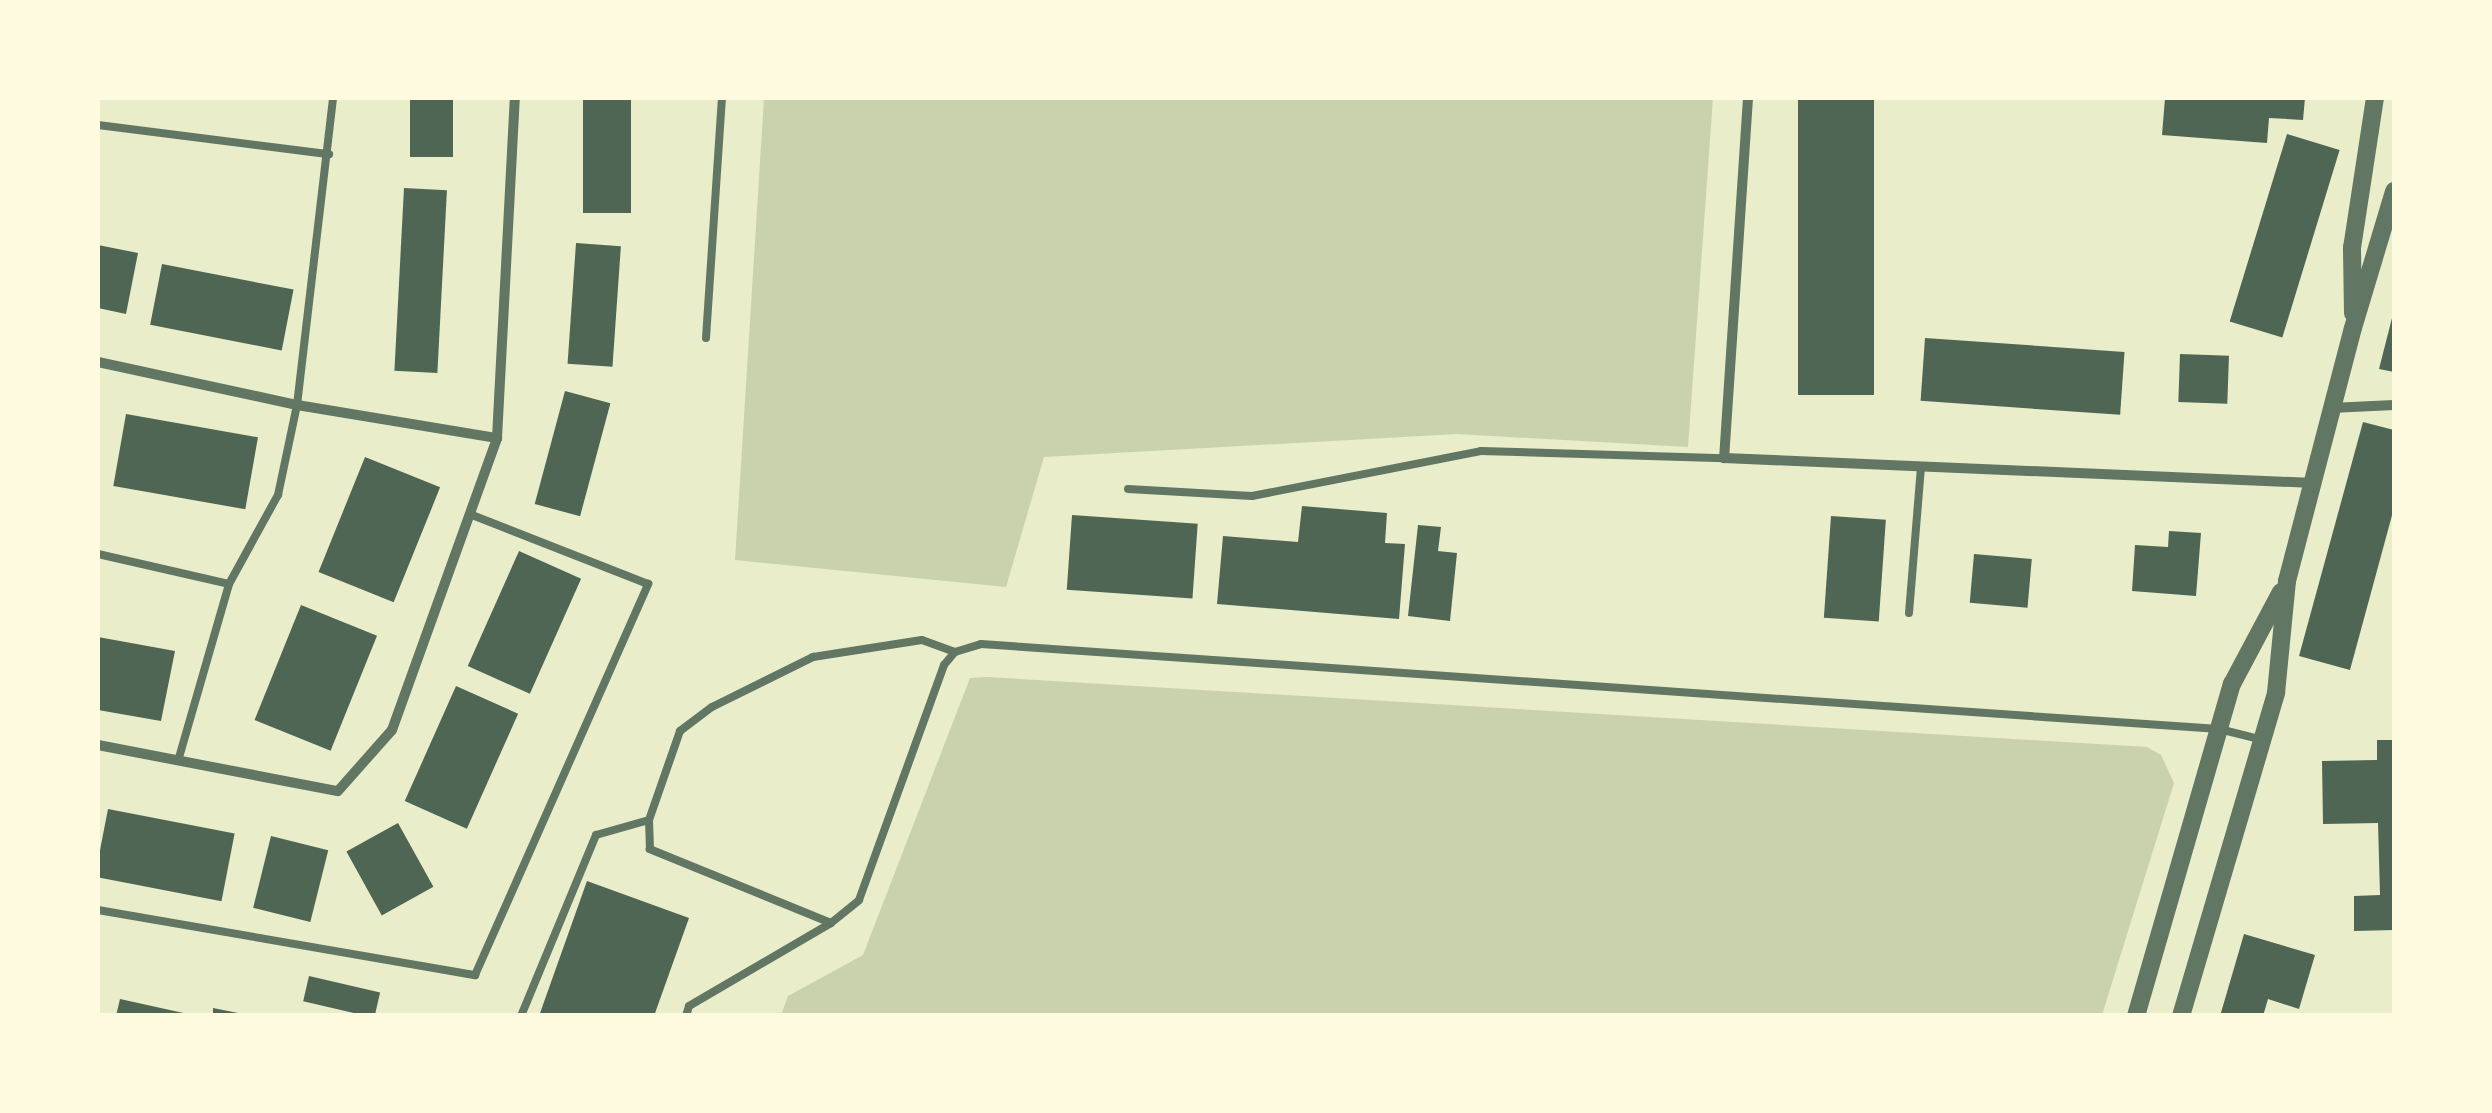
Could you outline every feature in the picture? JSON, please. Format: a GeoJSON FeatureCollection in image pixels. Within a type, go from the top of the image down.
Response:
{"type":"FeatureCollection","features":[{"type":"Feature","properties":{"kind":"street"},"geometry":{"type":"LineString","coordinates":[[98,745],[338,791],[392,730],[497,438],[515,98]]}},
{"type":"Feature","properties":{"kind":"street"},"geometry":{"type":"LineString","coordinates":[[1748,98],[1724,458],[2313,483]]}},
{"type":"Feature","properties":{"kind":"street"},"geometry":{"type":"LineString","coordinates":[[2353,328],[2352,248],[2375,98]]}},
{"type":"Feature","properties":{"kind":"street"},"geometry":{"type":"LineString","coordinates":[[2181,1016],[2276,693],[2287,582],[2331,408],[2394,191]]}},
{"type":"Feature","properties":{"kind":"street"},"geometry":{"type":"LineString","coordinates":[[98,362],[297,405],[497,438]]}},
{"type":"Feature","properties":{"kind":"street"},"geometry":{"type":"LineString","coordinates":[[2331,408],[2394,405]]}},
{"type":"Feature","properties":{"kind":"street"},"geometry":{"type":"LineString","coordinates":[[2136,1016],[2232,684],[2287,582]]}},
{"type":"Feature","properties":{"kind":"lane"},"geometry":{"type":"LineString","coordinates":[[178,761],[229,584],[278,495],[297,405],[333,98]]}},
{"type":"Feature","properties":{"kind":"lane"},"geometry":{"type":"LineString","coordinates":[[706,338],[722,98]]}},
{"type":"Feature","properties":{"kind":"lane"},"geometry":{"type":"LineString","coordinates":[[98,125],[328,154]]}},
{"type":"Feature","properties":{"kind":"lane"},"geometry":{"type":"LineString","coordinates":[[1128,489],[1252,496],[1481,451],[1724,458]]}},
{"type":"Feature","properties":{"kind":"lane"},"geometry":{"type":"LineString","coordinates":[[1909,612],[1921,467]]}},
{"type":"Feature","properties":{"kind":"lane"},"geometry":{"type":"LineString","coordinates":[[98,910],[475,975],[648,584],[472,515]]}},
{"type":"Feature","properties":{"kind":"lane"},"geometry":{"type":"LineString","coordinates":[[98,554],[229,584]]}},
{"type":"Feature","properties":{"kind":"lane"},"geometry":{"type":"LineString","coordinates":[[831,922],[650,850],[649,820],[680,731],[712,707],[813,656],[922,640],[955,652]]}},
{"type":"Feature","properties":{"kind":"lane"},"geometry":{"type":"LineString","coordinates":[[686,1016],[689,1006],[831,922],[859,900],[944,665],[955,652],[981,644],[2219,729],[2263,740]]}},
{"type":"Feature","properties":{"kind":"lane"},"geometry":{"type":"LineString","coordinates":[[522,1016],[596,835],[649,820]]}},
{"type":"Feature","properties":{"kind":"green space"},"geometry":{"type":"Polygon","coordinates":[[[764,98],[1713,98],[1688,447],[1457,434],[1044,457],[1006,587],[735,560],[764,98]]]}},
{"type":"Feature","properties":{"kind":"green space"},"geometry":{"type":"Polygon","coordinates":[[[970,678],[2147,747],[2161,755],[2174,783],[2102,1015],[781,1015],[788,996],[863,955],[970,678]]]}},
{"type":"Feature","properties":{"kind":"building"},"geometry":{"type":"Polygon","coordinates":[[[410,98],[453,98],[453,157],[410,157],[410,98]]]}},
{"type":"Feature","properties":{"kind":"building"},"geometry":{"type":"Polygon","coordinates":[[[583,98],[631,98],[631,213],[583,213],[583,98]]]}},
{"type":"Feature","properties":{"kind":"building"},"geometry":{"type":"Polygon","coordinates":[[[1798,98],[1874,98],[1874,395],[1798,395],[1798,98]]]}},
{"type":"Feature","properties":{"kind":"building"},"geometry":{"type":"Polygon","coordinates":[[[2165,98],[2305,98],[2303,120],[2269,118],[2267,143],[2162,135],[2165,98]]]}},
{"type":"Feature","properties":{"kind":"building"},"geometry":{"type":"Polygon","coordinates":[[[2287,134],[2340,150],[2282,338],[2230,321],[2287,134]]]}},
{"type":"Feature","properties":{"kind":"building"},"geometry":{"type":"Polygon","coordinates":[[[404,188],[447,190],[437,373],[394,371],[404,188]]]}},
{"type":"Feature","properties":{"kind":"building"},"geometry":{"type":"Polygon","coordinates":[[[576,243],[621,246],[612,367],[568,364],[576,243]]]}},
{"type":"Feature","properties":{"kind":"building"},"geometry":{"type":"Polygon","coordinates":[[[98,245],[138,253],[126,314],[98,308],[98,245]]]}},
{"type":"Feature","properties":{"kind":"building"},"geometry":{"type":"Polygon","coordinates":[[[162,264],[294,290],[282,350],[150,325],[162,264]]]}},
{"type":"Feature","properties":{"kind":"building"},"geometry":{"type":"Polygon","coordinates":[[[2394,314],[2394,372],[2379,369],[2394,314]]]}},
{"type":"Feature","properties":{"kind":"building"},"geometry":{"type":"Polygon","coordinates":[[[1925,338],[2125,352],[2120,415],[1921,401],[1925,338]]]}},
{"type":"Feature","properties":{"kind":"building"},"geometry":{"type":"Polygon","coordinates":[[[2180,354],[2229,356],[2227,404],[2178,402],[2180,354]]]}},
{"type":"Feature","properties":{"kind":"building"},"geometry":{"type":"Polygon","coordinates":[[[565,391],[610,403],[580,516],[535,504],[565,391]]]}},
{"type":"Feature","properties":{"kind":"building"},"geometry":{"type":"Polygon","coordinates":[[[126,414],[258,437],[245,509],[113,486],[126,414]]]}},
{"type":"Feature","properties":{"kind":"building"},"geometry":{"type":"Polygon","coordinates":[[[2363,422],[2394,430],[2394,508],[2350,670],[2299,656],[2363,422]]]}},
{"type":"Feature","properties":{"kind":"building"},"geometry":{"type":"Polygon","coordinates":[[[365,457],[440,487],[394,602],[319,572],[365,457]]]}},
{"type":"Feature","properties":{"kind":"building"},"geometry":{"type":"Polygon","coordinates":[[[1302,506],[1387,513],[1385,543],[1405,544],[1399,619],[1217,604],[1223,536],[1298,542],[1302,506]]]}},
{"type":"Feature","properties":{"kind":"building"},"geometry":{"type":"Polygon","coordinates":[[[1072,515],[1198,524],[1192,599],[1067,590],[1072,515]]]}},
{"type":"Feature","properties":{"kind":"building"},"geometry":{"type":"Polygon","coordinates":[[[1831,516],[1886,520],[1879,622],[1824,618],[1831,516]]]}},
{"type":"Feature","properties":{"kind":"building"},"geometry":{"type":"Polygon","coordinates":[[[1418,525],[1441,527],[1438,551],[1457,553],[1450,621],[1408,616],[1418,525]]]}},
{"type":"Feature","properties":{"kind":"building"},"geometry":{"type":"Polygon","coordinates":[[[2169,531],[2201,533],[2196,596],[2132,591],[2135,545],[2168,547],[2169,531]]]}},
{"type":"Feature","properties":{"kind":"building"},"geometry":{"type":"Polygon","coordinates":[[[519,551],[581,579],[530,694],[468,666],[519,551]]]}},
{"type":"Feature","properties":{"kind":"building"},"geometry":{"type":"Polygon","coordinates":[[[1974,554],[2032,559],[2028,608],[1970,603],[1974,554]]]}},
{"type":"Feature","properties":{"kind":"building"},"geometry":{"type":"Polygon","coordinates":[[[301,605],[377,636],[331,751],[255,720],[301,605]]]}},
{"type":"Feature","properties":{"kind":"building"},"geometry":{"type":"Polygon","coordinates":[[[98,637],[175,651],[161,721],[98,710],[98,637]]]}},
{"type":"Feature","properties":{"kind":"building"},"geometry":{"type":"Polygon","coordinates":[[[456,686],[518,714],[467,829],[405,801],[456,686]]]}},
{"type":"Feature","properties":{"kind":"building"},"geometry":{"type":"Polygon","coordinates":[[[2377,740],[2394,740],[2394,930],[2354,931],[2354,896],[2380,895],[2378,823],[2323,824],[2322,761],[2377,760],[2377,740]]]}},
{"type":"Feature","properties":{"kind":"building"},"geometry":{"type":"Polygon","coordinates":[[[108,809],[235,834],[221,901],[98,877],[108,809]]]}},
{"type":"Feature","properties":{"kind":"building"},"geometry":{"type":"Polygon","coordinates":[[[398,823],[433,887],[382,915],[346,852],[398,823]]]}},
{"type":"Feature","properties":{"kind":"building"},"geometry":{"type":"Polygon","coordinates":[[[271,836],[328,850],[310,922],[253,908],[271,836]]]}},
{"type":"Feature","properties":{"kind":"building"},"geometry":{"type":"Polygon","coordinates":[[[587,881],[689,918],[654,1016],[539,1016],[587,881]]]}},
{"type":"Feature","properties":{"kind":"building"},"geometry":{"type":"Polygon","coordinates":[[[2244,934],[2315,955],[2299,1009],[2268,999],[2263,1016],[2220,1016],[2244,934]]]}},
{"type":"Feature","properties":{"kind":"building"},"geometry":{"type":"Polygon","coordinates":[[[309,976],[380,992],[375,1016],[303,1001],[309,976]]]}},
{"type":"Feature","properties":{"kind":"building"},"geometry":{"type":"Polygon","coordinates":[[[120,999],[188,1014],[188,1016],[116,1016],[120,999]]]}},
{"type":"Feature","properties":{"kind":"building"},"geometry":{"type":"Polygon","coordinates":[[[213,1008],[243,1014],[243,1016],[213,1016],[213,1008]]]}}]}
